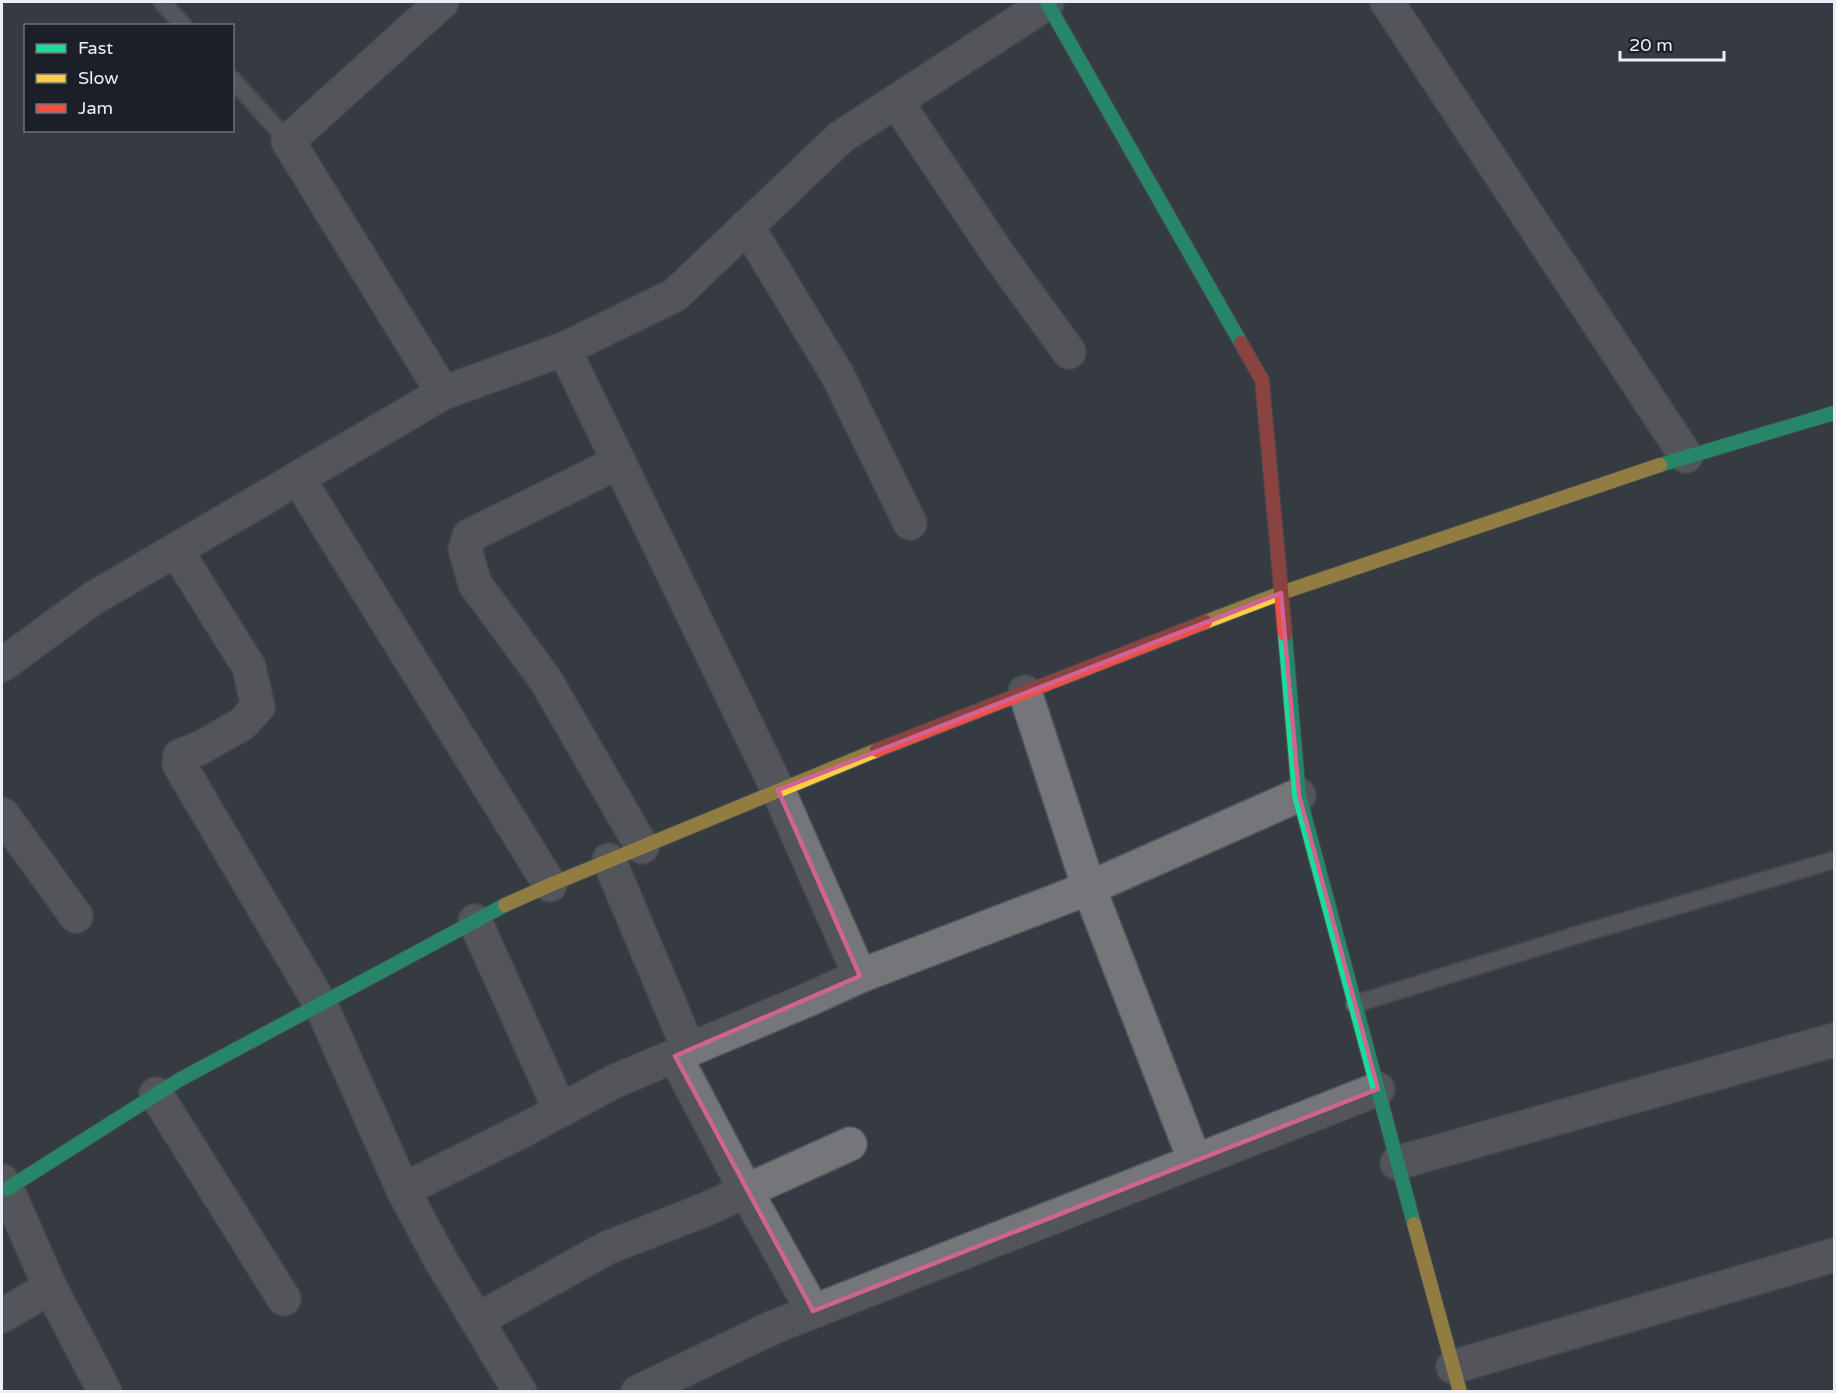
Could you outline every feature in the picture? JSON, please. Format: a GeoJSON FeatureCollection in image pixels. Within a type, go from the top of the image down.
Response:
{"type":"FeatureCollection","features":[{"type":"Feature","properties":{"kind":"street"},"geometry":{"type":"LineString","coordinates":[[442,2],[288,141],[444,393]]}},
{"type":"Feature","properties":{"kind":"street"},"geometry":{"type":"LineString","coordinates":[[2,665],[92,598],[444,393],[564,349],[675,296],[841,137],[1047,2],[1262,380],[1299,795],[1457,1379],[1834,1255]]}},
{"type":"Feature","properties":{"kind":"street"},"geometry":{"type":"LineString","coordinates":[[1388,2],[1686,456]]}},
{"type":"Feature","properties":{"kind":"street"},"geometry":{"type":"LineString","coordinates":[[896,101],[998,254],[1069,352]]}},
{"type":"Feature","properties":{"kind":"street"},"geometry":{"type":"LineString","coordinates":[[747,226],[837,374],[910,524]]}},
{"type":"Feature","properties":{"kind":"street"},"geometry":{"type":"LineString","coordinates":[[564,349],[778,790],[860,976]]}},
{"type":"Feature","properties":{"kind":"street"},"geometry":{"type":"LineString","coordinates":[[105,1392],[50,1287],[4,1185],[156,1094],[509,903],[778,790],[1281,593],[1686,456],[1834,413]]}},
{"type":"Feature","properties":{"kind":"street"},"geometry":{"type":"LineString","coordinates":[[619,462],[469,536],[465,549],[475,584],[544,679],[642,847]]}},
{"type":"Feature","properties":{"kind":"street"},"geometry":{"type":"LineString","coordinates":[[298,478],[550,885]]}},
{"type":"Feature","properties":{"kind":"street"},"geometry":{"type":"LineString","coordinates":[[176,550],[249,667],[258,707],[242,724],[202,747],[180,756],[178,764],[321,1005],[403,1190],[440,1259],[520,1392]]}},
{"type":"Feature","properties":{"kind":"street"},"geometry":{"type":"LineString","coordinates":[[1025,692],[1089,888],[1196,1161]]}},
{"type":"Feature","properties":{"kind":"street"},"geometry":{"type":"LineString","coordinates":[[403,1190],[615,1081],[860,976],[1089,888],[1299,795]]}},
{"type":"Feature","properties":{"kind":"street"},"geometry":{"type":"LineString","coordinates":[[2,814],[76,916]]}},
{"type":"Feature","properties":{"kind":"street"},"geometry":{"type":"LineString","coordinates":[[609,860],[682,1053],[746,1191],[813,1311]]}},
{"type":"Feature","properties":{"kind":"street"},"geometry":{"type":"LineString","coordinates":[[475,921],[560,1110]]}},
{"type":"Feature","properties":{"kind":"street"},"geometry":{"type":"LineString","coordinates":[[1397,1163],[1834,1040]]}},
{"type":"Feature","properties":{"kind":"street"},"geometry":{"type":"LineString","coordinates":[[638,1392],[774,1327],[813,1311],[1378,1089]]}},
{"type":"Feature","properties":{"kind":"street"},"geometry":{"type":"LineString","coordinates":[[156,1094],[284,1299]]}},
{"type":"Feature","properties":{"kind":"street"},"geometry":{"type":"LineString","coordinates":[[477,1320],[607,1248],[704,1210],[850,1144]]}},
{"type":"Feature","properties":{"kind":"street"},"geometry":{"type":"LineString","coordinates":[[2,1316],[50,1287]]}},
{"type":"Feature","properties":{"kind":"lane"},"geometry":{"type":"LineString","coordinates":[[162,2],[182,24]]}},
{"type":"Feature","properties":{"kind":"lane"},"geometry":{"type":"LineString","coordinates":[[234,81],[288,141]]}},
{"type":"Feature","properties":{"kind":"lane"},"geometry":{"type":"LineString","coordinates":[[1356,1004],[1580,934],[1834,860]]}},
{"type":"Feature","properties":{"kind":"highlighted area"},"geometry":{"type":"Polygon","coordinates":[[[1281,593],[1299,795],[1378,1089],[813,1311],[675,1056],[860,976],[778,790],[1281,593]]]}},
{"type":"Feature","properties":{"kind":"traffic: fast"},"geometry":{"type":"LineString","coordinates":[[1048,2],[1241,343]]}},
{"type":"Feature","properties":{"kind":"traffic: fast"},"geometry":{"type":"LineString","coordinates":[[1660,465],[1834,413]]}},
{"type":"Feature","properties":{"kind":"traffic: fast"},"geometry":{"type":"LineString","coordinates":[[1285,634],[1299,795],[1414,1224]]}},
{"type":"Feature","properties":{"kind":"traffic: fast"},"geometry":{"type":"LineString","coordinates":[[7,1189],[179,1080],[505,905]]}},
{"type":"Feature","properties":{"kind":"traffic: slow"},"geometry":{"type":"LineString","coordinates":[[1205,622],[1281,593],[1660,465]]}},
{"type":"Feature","properties":{"kind":"traffic: slow"},"geometry":{"type":"LineString","coordinates":[[505,905],[877,750]]}},
{"type":"Feature","properties":{"kind":"traffic: slow"},"geometry":{"type":"LineString","coordinates":[[1414,1224],[1460,1392]]}},
{"type":"Feature","properties":{"kind":"traffic: jam"},"geometry":{"type":"LineString","coordinates":[[1241,343],[1262,380],[1285,634]]}},
{"type":"Feature","properties":{"kind":"traffic: jam"},"geometry":{"type":"LineString","coordinates":[[877,750],[1205,622]]}}]}
